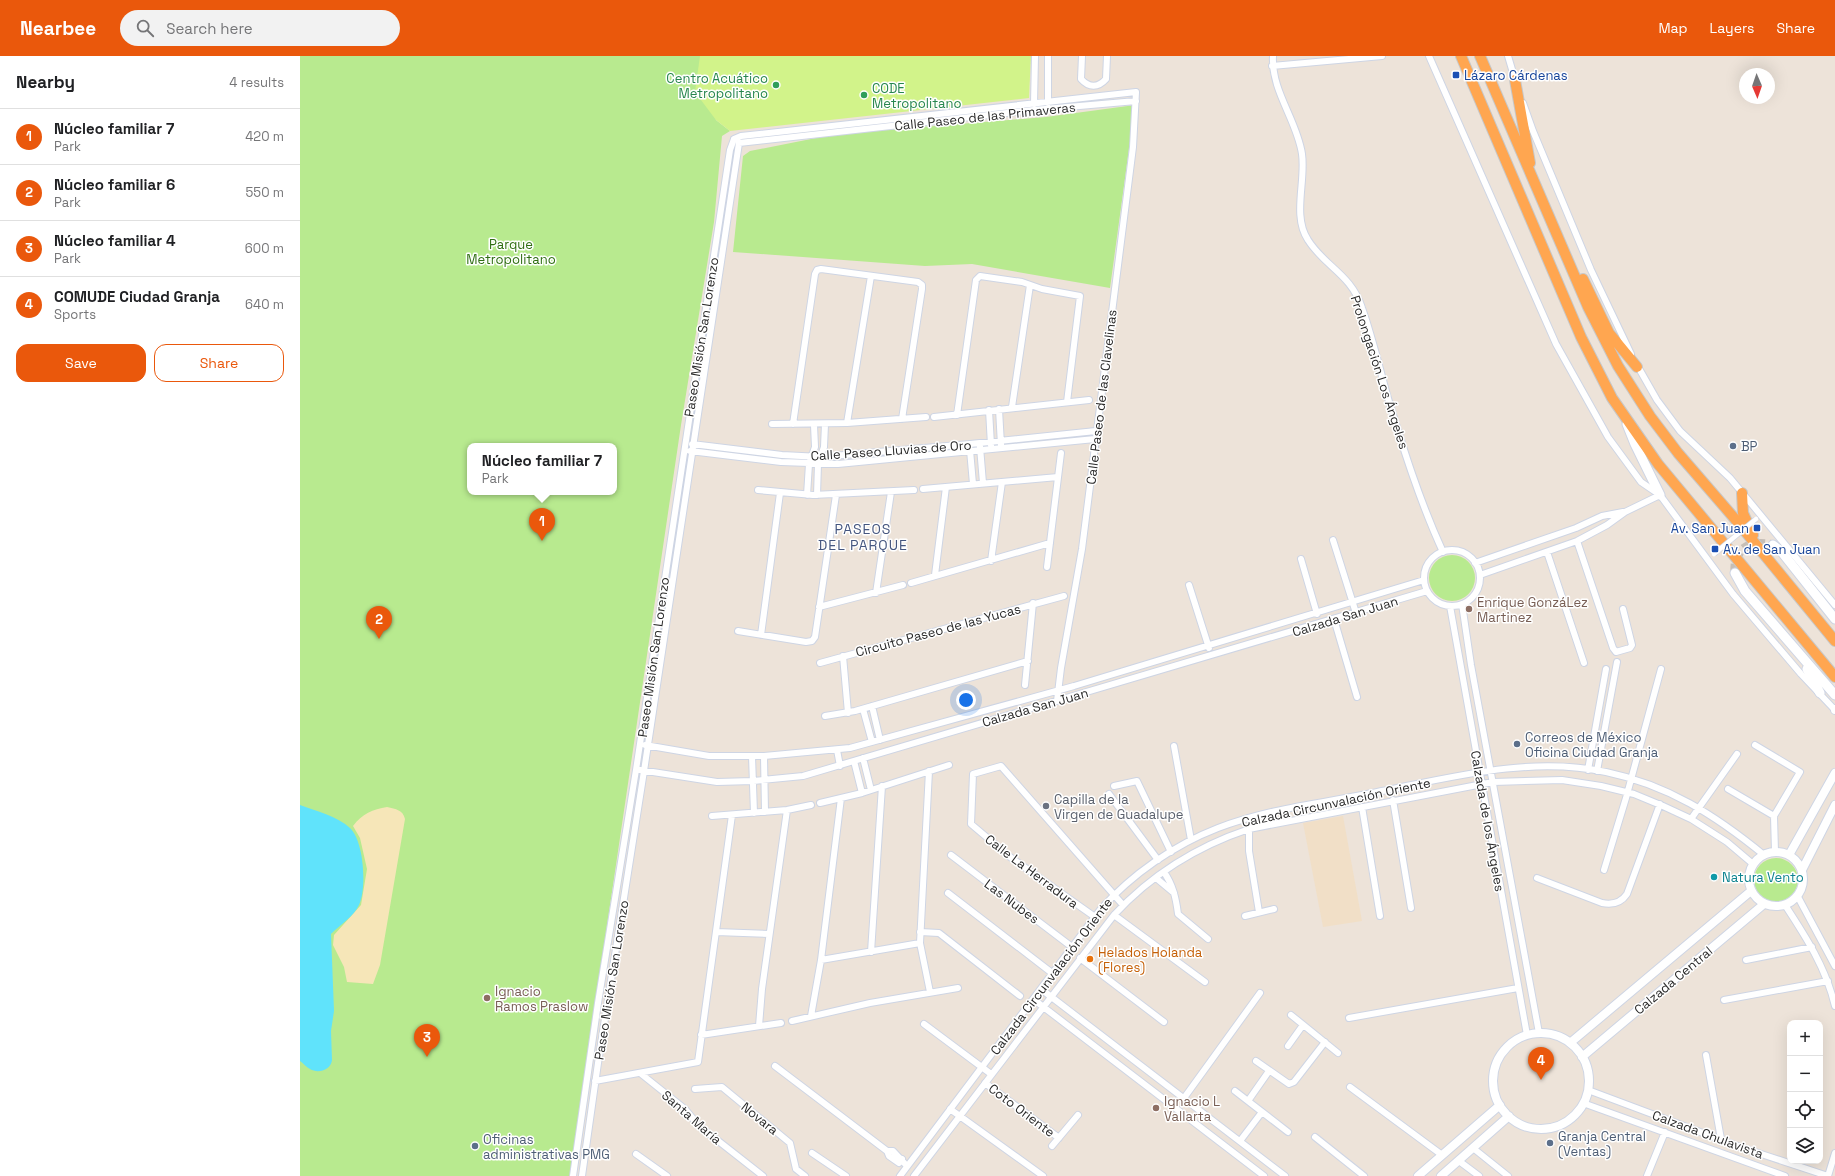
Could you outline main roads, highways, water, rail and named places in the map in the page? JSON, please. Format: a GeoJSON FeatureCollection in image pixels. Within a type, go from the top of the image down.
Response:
{"type":"FeatureCollection","features":[{"type":"Feature","properties":{"kind":"highway"},"geometry":{"type":"LineString","coordinates":[[1461,56],[1581,337],[1612,398],[1658,464],[1835,677]]}},
{"type":"Feature","properties":{"kind":"highway"},"geometry":{"type":"LineString","coordinates":[[1480,56],[1588,307],[1618,366],[1650,416],[1678,453],[1835,641]]}},
{"type":"Feature","properties":{"kind":"highway"},"geometry":{"type":"LineString","coordinates":[[1515,80],[1533,179]]}},
{"type":"Feature","properties":{"kind":"highway"},"geometry":{"type":"LineString","coordinates":[[1551,222],[1565,240],[1608,333],[1637,367]]}},
{"type":"Feature","properties":{"kind":"highway"},"geometry":{"type":"LineString","coordinates":[[1742,493],[1743,512],[1757,547]]}},
{"type":"Feature","properties":{"kind":"main road"},"geometry":{"type":"LineString","coordinates":[[1624,415],[1635,444],[1660,495]]}},
{"type":"Feature","properties":{"kind":"main road"},"geometry":{"type":"LineString","coordinates":[[1773,545],[1781,551],[1835,619]]}},
{"type":"Feature","properties":{"kind":"main road"},"geometry":{"type":"LineString","coordinates":[[1735,573],[1744,591],[1835,695]]}},
{"type":"Feature","properties":{"kind":"main road"},"geometry":{"type":"LineString","coordinates":[[1794,648],[1820,693]]}},
{"type":"Feature","properties":{"kind":"water"},"geometry":{"type":"Polygon","coordinates":[[[300,805],[333,817],[350,828],[355,834],[363,865],[363,888],[359,905],[350,917],[331,934],[334,1011],[331,1031],[332,1060],[327,1069],[320,1071],[310,1069],[300,1061],[300,805]]]}},
{"type":"Feature","properties":{"kind":"tunnel"},"geometry":{"type":"LineString","coordinates":[[1735,573],[1737,557],[1740,551],[1745,547],[1758,544],[1773,545]]}},
{"type":"Feature","properties":{"kind":"place","name":"Lázaro Cárdenas"},"geometry":{"type":"Point","coordinates":[1456,75]}},
{"type":"Feature","properties":{"kind":"place","name":"Centro Acuático Metropolitano"},"geometry":{"type":"Point","coordinates":[776,85]}},
{"type":"Feature","properties":{"kind":"place","name":"CODE Metropolitano"},"geometry":{"type":"Point","coordinates":[864,95]}},
{"type":"Feature","properties":{"kind":"place","name":"BP"},"geometry":{"type":"Point","coordinates":[1733,446]}},
{"type":"Feature","properties":{"kind":"place","name":"Av. San Juan"},"geometry":{"type":"Point","coordinates":[1757,528]}},
{"type":"Feature","properties":{"kind":"place","name":"Núcleo familiar 7"},"geometry":{"type":"Point","coordinates":[542,541]}},
{"type":"Feature","properties":{"kind":"place","name":"Av. de San Juan"},"geometry":{"type":"Point","coordinates":[1715,549]}},
{"type":"Feature","properties":{"kind":"place","name":"Enrique GonzáLez Martinez"},"geometry":{"type":"Point","coordinates":[1469,609]}},
{"type":"Feature","properties":{"kind":"place","name":"Núcleo familiar 6"},"geometry":{"type":"Point","coordinates":[379,639]}},
{"type":"Feature","properties":{"kind":"place","name":"Correos de México Oficina Ciudad Granja"},"geometry":{"type":"Point","coordinates":[1517,744]}},
{"type":"Feature","properties":{"kind":"place","name":"Capilla de la Virgen de Guadalupe"},"geometry":{"type":"Point","coordinates":[1046,806]}},
{"type":"Feature","properties":{"kind":"place","name":"Natura Vento"},"geometry":{"type":"Point","coordinates":[1714,877]}},
{"type":"Feature","properties":{"kind":"place","name":"Helados Holanda (Flores)"},"geometry":{"type":"Point","coordinates":[1090,959]}},
{"type":"Feature","properties":{"kind":"place","name":"Ignacio Ramos Praslow"},"geometry":{"type":"Point","coordinates":[487,998]}},
{"type":"Feature","properties":{"kind":"place","name":"Núcleo familiar 4"},"geometry":{"type":"Point","coordinates":[427,1057]}},
{"type":"Feature","properties":{"kind":"place","name":"COMUDE Ciudad Granja"},"geometry":{"type":"Point","coordinates":[1541,1080]}},
{"type":"Feature","properties":{"kind":"place","name":"Ignacio L Vallarta"},"geometry":{"type":"Point","coordinates":[1156,1108]}},
{"type":"Feature","properties":{"kind":"place","name":"Granja Central (Ventas)"},"geometry":{"type":"Point","coordinates":[1550,1143]}},
{"type":"Feature","properties":{"kind":"place","name":"Oficinas administrativas PMG"},"geometry":{"type":"Point","coordinates":[475,1146]}},
{"type":"Feature","properties":{"kind":"district","name":"PASEOS DEL PARQUE"},"geometry":{"type":"Point","coordinates":[863,538]}},
{"type":"Feature","properties":{"kind":"park label","name":"Parque Metropolitano"},"geometry":{"type":"Point","coordinates":[511,252]}}]}
